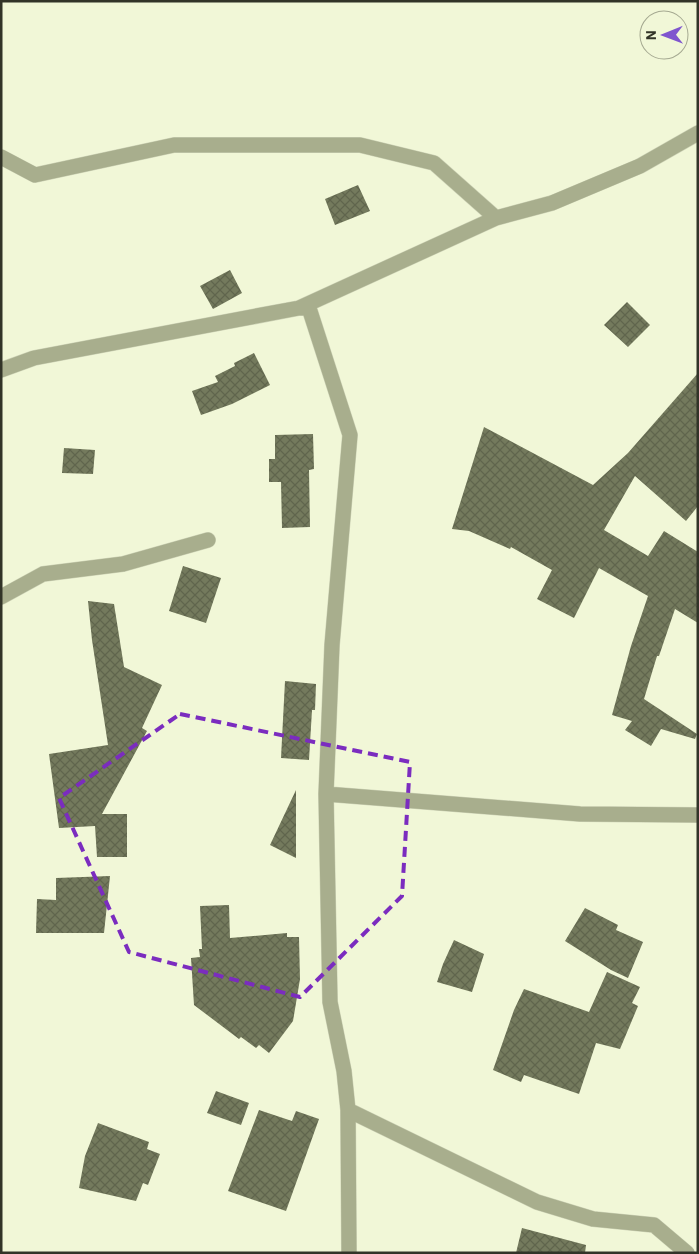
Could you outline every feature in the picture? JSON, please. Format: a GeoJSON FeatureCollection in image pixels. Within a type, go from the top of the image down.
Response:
{"type":"FeatureCollection","features":[{"type":"Feature","properties":{"kind":"street"},"geometry":{"type":"LineString","coordinates":[[299,308],[496,218],[552,203],[631,170],[698,133]]}},
{"type":"Feature","properties":{"kind":"street"},"geometry":{"type":"LineString","coordinates":[[1,157],[35,175],[174,145],[360,145],[434,163],[496,218]]}},
{"type":"Feature","properties":{"kind":"street"},"geometry":{"type":"LineString","coordinates":[[1,370],[34,358],[299,308],[309,308],[350,435],[332,645],[326,794],[330,1002],[344,1071],[348,1110],[349,1253]]}},
{"type":"Feature","properties":{"kind":"street"},"geometry":{"type":"LineString","coordinates":[[1,597],[43,574],[123,564],[208,540]]}},
{"type":"Feature","properties":{"kind":"street"},"geometry":{"type":"LineString","coordinates":[[326,794],[580,814],[698,814]]}},
{"type":"Feature","properties":{"kind":"street"},"geometry":{"type":"LineString","coordinates":[[348,1110],[537,1202],[593,1219],[654,1225],[686,1253]]}},
{"type":"Feature","properties":{"kind":"highlighted area"},"geometry":{"type":"Polygon","coordinates":[[[180,714],[410,762],[402,896],[300,997],[129,952],[59,798],[180,714]]]}},
{"type":"Feature","properties":{"kind":"building"},"geometry":{"type":"Polygon","coordinates":[[[358,185],[370,211],[335,225],[325,199],[358,185]]]}},
{"type":"Feature","properties":{"kind":"building"},"geometry":{"type":"Polygon","coordinates":[[[230,270],[242,293],[213,309],[200,286],[230,270]]]}},
{"type":"Feature","properties":{"kind":"building"},"geometry":{"type":"Polygon","coordinates":[[[627,302],[650,325],[628,347],[604,325],[627,302]]]}},
{"type":"Feature","properties":{"kind":"building"},"geometry":{"type":"Polygon","coordinates":[[[254,353],[270,385],[232,404],[201,415],[192,391],[218,382],[215,376],[235,366],[234,363],[254,353]]]}},
{"type":"Feature","properties":{"kind":"building"},"geometry":{"type":"Polygon","coordinates":[[[698,373],[698,506],[686,521],[635,476],[604,530],[648,556],[664,531],[698,552],[698,623],[675,609],[659,656],[657,656],[644,699],[697,734],[695,739],[661,729],[651,746],[625,730],[632,721],[612,715],[631,646],[648,596],[599,568],[574,618],[537,599],[552,570],[511,547],[510,549],[469,531],[452,529],[484,427],[593,485],[628,453],[698,373]]]}},
{"type":"Feature","properties":{"kind":"building"},"geometry":{"type":"Polygon","coordinates":[[[313,434],[314,469],[309,470],[310,527],[282,528],[281,482],[269,482],[269,459],[275,459],[275,435],[313,434]]]}},
{"type":"Feature","properties":{"kind":"building"},"geometry":{"type":"Polygon","coordinates":[[[64,448],[95,450],[93,474],[62,473],[64,448]]]}},
{"type":"Feature","properties":{"kind":"building"},"geometry":{"type":"Polygon","coordinates":[[[183,566],[221,578],[206,623],[169,611],[183,566]]]}},
{"type":"Feature","properties":{"kind":"building"},"geometry":{"type":"Polygon","coordinates":[[[88,601],[114,604],[124,667],[162,685],[142,728],[147,731],[102,814],[127,814],[127,857],[97,857],[95,826],[59,828],[49,754],[108,745],[88,601]]]}},
{"type":"Feature","properties":{"kind":"building"},"geometry":{"type":"Polygon","coordinates":[[[285,681],[316,684],[315,710],[312,710],[309,760],[281,758],[285,681]]]}},
{"type":"Feature","properties":{"kind":"building"},"geometry":{"type":"Polygon","coordinates":[[[296,790],[296,858],[270,845],[296,790]]]}},
{"type":"Feature","properties":{"kind":"building"},"geometry":{"type":"Polygon","coordinates":[[[110,876],[104,933],[36,933],[37,899],[56,900],[56,878],[110,876]]]}},
{"type":"Feature","properties":{"kind":"building"},"geometry":{"type":"Polygon","coordinates":[[[229,905],[230,938],[287,933],[287,937],[299,937],[300,979],[293,1021],[269,1053],[259,1045],[256,1048],[241,1037],[239,1039],[194,1005],[191,958],[200,957],[199,949],[202,949],[200,906],[229,905]]]}},
{"type":"Feature","properties":{"kind":"building"},"geometry":{"type":"Polygon","coordinates":[[[585,908],[618,925],[616,930],[643,942],[628,978],[611,970],[565,941],[585,908]]]}},
{"type":"Feature","properties":{"kind":"building"},"geometry":{"type":"Polygon","coordinates":[[[454,940],[484,954],[472,992],[437,982],[454,940]]]}},
{"type":"Feature","properties":{"kind":"building"},"geometry":{"type":"Polygon","coordinates":[[[607,972],[640,987],[632,1003],[638,1006],[620,1049],[596,1043],[579,1094],[524,1075],[521,1082],[493,1070],[514,1010],[524,989],[589,1012],[607,972]]]}},
{"type":"Feature","properties":{"kind":"building"},"geometry":{"type":"Polygon","coordinates":[[[216,1091],[249,1103],[241,1125],[207,1113],[216,1091]]]}},
{"type":"Feature","properties":{"kind":"building"},"geometry":{"type":"Polygon","coordinates":[[[259,1110],[292,1121],[296,1111],[319,1119],[286,1211],[228,1191],[259,1110]]]}},
{"type":"Feature","properties":{"kind":"building"},"geometry":{"type":"Polygon","coordinates":[[[98,1123],[149,1142],[147,1149],[160,1154],[148,1185],[143,1183],[136,1201],[79,1188],[85,1156],[98,1123]]]}},
{"type":"Feature","properties":{"kind":"building"},"geometry":{"type":"Polygon","coordinates":[[[522,1228],[586,1245],[585,1253],[516,1253],[522,1228]]]}}]}
